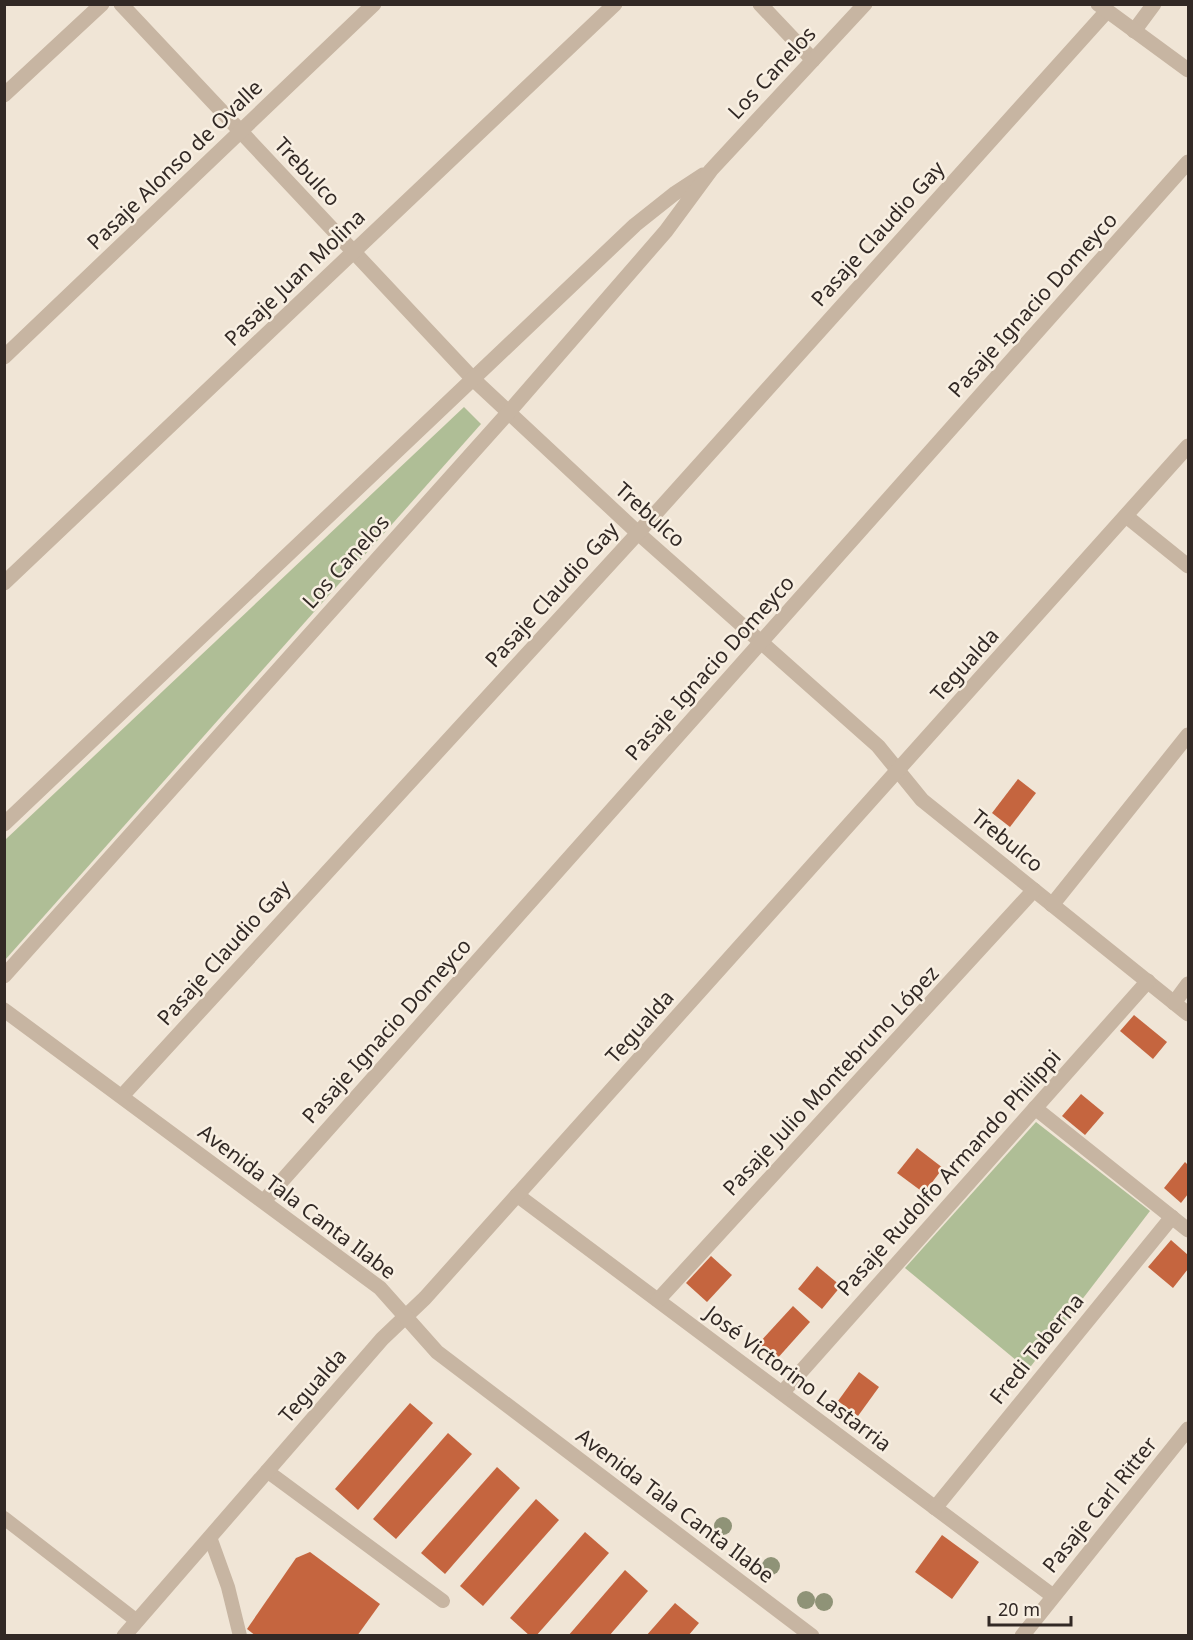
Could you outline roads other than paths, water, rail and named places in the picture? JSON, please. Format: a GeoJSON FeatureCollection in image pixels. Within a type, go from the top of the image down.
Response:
{"type":"FeatureCollection","features":[{"type":"Feature","properties":{"kind":"street"},"geometry":{"type":"LineString","coordinates":[[4,95],[102,4]]}},
{"type":"Feature","properties":{"kind":"street","name":"Trebulco"},"geometry":{"type":"LineString","coordinates":[[121,4],[473,379],[508,413],[760,643],[878,746],[922,800],[1188,1014]]}},
{"type":"Feature","properties":{"kind":"street","name":"Pasaje Alonso de Ovalle"},"geometry":{"type":"LineString","coordinates":[[4,357],[374,4]]}},
{"type":"Feature","properties":{"kind":"street","name":"Pasaje Juan Molina"},"geometry":{"type":"LineString","coordinates":[[4,583],[615,4]]}},
{"type":"Feature","properties":{"kind":"street"},"geometry":{"type":"LineString","coordinates":[[760,4],[813,60]]}},
{"type":"Feature","properties":{"kind":"street","name":"Los Canelos"},"geometry":{"type":"LineString","coordinates":[[4,976],[508,413],[666,231],[711,170],[865,4]]}},
{"type":"Feature","properties":{"kind":"street"},"geometry":{"type":"LineString","coordinates":[[1134,31],[1154,4]]}},
{"type":"Feature","properties":{"kind":"street"},"geometry":{"type":"LineString","coordinates":[[1103,8],[1188,70]]}},
{"type":"Feature","properties":{"kind":"street","name":"Pasaje Claudio Gay"},"geometry":{"type":"LineString","coordinates":[[122,1096],[638,532],[1103,8]]}},
{"type":"Feature","properties":{"kind":"street","name":"Pasaje Ignacio Domeyco"},"geometry":{"type":"LineString","coordinates":[[264,1202],[1188,162]]}},
{"type":"Feature","properties":{"kind":"street","name":"Los Canelos"},"geometry":{"type":"LineString","coordinates":[[4,824],[635,225],[674,194],[711,170]]}},
{"type":"Feature","properties":{"kind":"street","name":"Tegualda"},"geometry":{"type":"LineString","coordinates":[[124,1635],[382,1339],[406,1317],[517,1195],[1188,446]]}},
{"type":"Feature","properties":{"kind":"street"},"geometry":{"type":"LineString","coordinates":[[1126,516],[1188,566]]}},
{"type":"Feature","properties":{"kind":"street"},"geometry":{"type":"LineString","coordinates":[[1052,905],[1188,735]]}},
{"type":"Feature","properties":{"kind":"street","name":"Pasaje Julio Montebruno López"},"geometry":{"type":"LineString","coordinates":[[658,1300],[1035,890]]}},
{"type":"Feature","properties":{"kind":"street","name":"Pasaje Rudolfo Armando Philippi"},"geometry":{"type":"LineString","coordinates":[[782,1393],[1148,981]]}},
{"type":"Feature","properties":{"kind":"street"},"geometry":{"type":"LineString","coordinates":[[1174,1003],[1188,984]]}},
{"type":"Feature","properties":{"kind":"street","name":"Avenida Tala Canta Ilabe"},"geometry":{"type":"LineString","coordinates":[[4,1010],[380,1288],[437,1352],[812,1635]]}},
{"type":"Feature","properties":{"kind":"street"},"geometry":{"type":"LineString","coordinates":[[1035,1108],[1188,1230]]}},
{"type":"Feature","properties":{"kind":"street","name":"José Victorino Lastarria"},"geometry":{"type":"LineString","coordinates":[[517,1195],[1053,1596]]}},
{"type":"Feature","properties":{"kind":"street","name":"Fredi Taberna"},"geometry":{"type":"LineString","coordinates":[[935,1508],[1172,1217]]}},
{"type":"Feature","properties":{"kind":"street","name":"Pasaje Carl Ritter"},"geometry":{"type":"LineString","coordinates":[[1022,1635],[1188,1429]]}},
{"type":"Feature","properties":{"kind":"lane"},"geometry":{"type":"LineString","coordinates":[[267,1471],[443,1601]]}},
{"type":"Feature","properties":{"kind":"lane"},"geometry":{"type":"LineString","coordinates":[[4,1518],[137,1620]]}},
{"type":"Feature","properties":{"kind":"lane"},"geometry":{"type":"LineString","coordinates":[[210,1537],[228,1587],[240,1635]]}}]}
